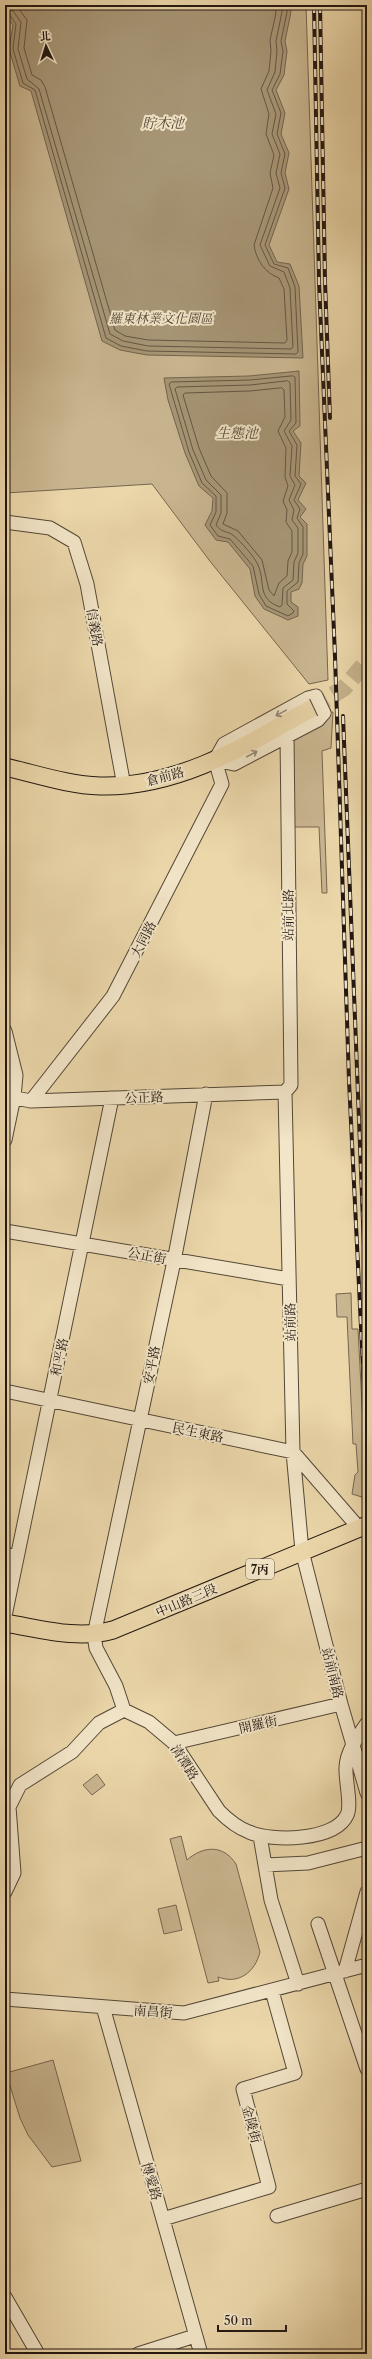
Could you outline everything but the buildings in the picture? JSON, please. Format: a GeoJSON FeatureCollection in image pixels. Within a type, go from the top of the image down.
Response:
{"type":"FeatureCollection","features":[{"type":"Feature","properties":{"kind":"main road","name":"倉前路"},"geometry":{"type":"LineString","coordinates":[[5,767],[74,783],[124,786],[177,774],[215,760],[317,706]]}},
{"type":"Feature","properties":{"kind":"main road","name":"中山路三段"},"geometry":{"type":"LineString","coordinates":[[5,1623],[79,1636],[94,1635],[114,1630],[363,1526]]}},
{"type":"Feature","properties":{"kind":"street","name":"信義路"},"geometry":{"type":"LineString","coordinates":[[5,522],[50,528],[74,542],[88,584],[124,786]]}},
{"type":"Feature","properties":{"kind":"street"},"geometry":{"type":"LineString","coordinates":[[215,760],[234,764],[318,720],[317,706]]}},
{"type":"Feature","properties":{"kind":"street","name":"站前北路"},"geometry":{"type":"LineString","coordinates":[[284,1092],[291,1085],[287,736]]}},
{"type":"Feature","properties":{"kind":"street","name":"大同路"},"geometry":{"type":"LineString","coordinates":[[31,1101],[113,996],[222,784],[215,760]]}},
{"type":"Feature","properties":{"kind":"street"},"geometry":{"type":"LineString","coordinates":[[5,1031],[16,1075],[10,1096],[5,1140]]}},
{"type":"Feature","properties":{"kind":"street","name":"公正路"},"geometry":{"type":"LineString","coordinates":[[10,1096],[31,1101],[284,1092]]}},
{"type":"Feature","properties":{"kind":"street","name":"站前路"},"geometry":{"type":"LineString","coordinates":[[284,1092],[293,1452],[302,1551]]}},
{"type":"Feature","properties":{"kind":"street","name":"安平路"},"geometry":{"type":"LineString","coordinates":[[94,1635],[174,1261],[206,1094]]}},
{"type":"Feature","properties":{"kind":"street","name":"和平路"},"geometry":{"type":"LineString","coordinates":[[5,1616],[11,1555],[50,1401],[112,1098]]}},
{"type":"Feature","properties":{"kind":"street","name":"公正街"},"geometry":{"type":"LineString","coordinates":[[5,1231],[83,1243],[174,1261],[289,1279]]}},
{"type":"Feature","properties":{"kind":"street","name":"民生東路"},"geometry":{"type":"LineString","coordinates":[[5,1391],[293,1452]]}},
{"type":"Feature","properties":{"kind":"street"},"geometry":{"type":"LineString","coordinates":[[293,1452],[363,1526]]}},
{"type":"Feature","properties":{"kind":"street","name":"站前南路"},"geometry":{"type":"LineString","coordinates":[[302,1551],[341,1704],[367,1793]]}},
{"type":"Feature","properties":{"kind":"street"},"geometry":{"type":"LineString","coordinates":[[5,1892],[14,1872],[7,1806],[20,1785],[72,1752],[99,1723],[124,1710],[116,1686],[96,1648],[94,1635]]}},
{"type":"Feature","properties":{"kind":"street","name":"開羅街"},"geometry":{"type":"LineString","coordinates":[[174,1743],[341,1704]]}},
{"type":"Feature","properties":{"kind":"street","name":"清潭路"},"geometry":{"type":"LineString","coordinates":[[124,1710],[149,1722],[174,1743],[219,1811],[226,1818],[248,1832],[260,1836],[296,1837],[321,1834],[342,1825],[348,1813],[346,1766],[352,1744]]}},
{"type":"Feature","properties":{"kind":"street"},"geometry":{"type":"LineString","coordinates":[[352,1744],[367,1724]]}},
{"type":"Feature","properties":{"kind":"street"},"geometry":{"type":"LineString","coordinates":[[260,1836],[270,1900],[298,1984]]}},
{"type":"Feature","properties":{"kind":"street"},"geometry":{"type":"LineString","coordinates":[[265,1865],[308,1862],[367,1848]]}},
{"type":"Feature","properties":{"kind":"street"},"geometry":{"type":"LineString","coordinates":[[339,1972],[367,1892]]}},
{"type":"Feature","properties":{"kind":"street"},"geometry":{"type":"LineString","coordinates":[[318,1924],[339,1972],[367,2068]]}},
{"type":"Feature","properties":{"kind":"street","name":"南昌街"},"geometry":{"type":"LineString","coordinates":[[5,1999],[184,2013],[367,1965]]}},
{"type":"Feature","properties":{"kind":"street","name":"金陵街"},"geometry":{"type":"LineString","coordinates":[[163,2219],[269,2187],[243,2089],[295,2073],[272,1991]]}},
{"type":"Feature","properties":{"kind":"street","name":"博愛路"},"geometry":{"type":"LineString","coordinates":[[103,2007],[201,2354]]}},
{"type":"Feature","properties":{"kind":"street"},"geometry":{"type":"LineString","coordinates":[[277,2216],[367,2188]]}},
{"type":"Feature","properties":{"kind":"street"},"geometry":{"type":"LineString","coordinates":[[5,2297],[38,2354]]}},
{"type":"Feature","properties":{"kind":"street"},"geometry":{"type":"LineString","coordinates":[[138,2354],[195,2336]]}},
{"type":"Feature","properties":{"kind":"green space","name":"羅東林業文化園區"},"geometry":{"type":"Polygon","coordinates":[[[5,5],[306,5],[328,680],[309,684],[209,560],[152,484],[5,493],[5,5]]]}},
{"type":"Feature","properties":{"kind":"green space"},"geometry":{"type":"Polygon","coordinates":[[[330,712],[333,712],[331,748],[322,751],[327,893],[322,893],[319,827],[293,827],[290,739],[330,712]]]}},
{"type":"Feature","properties":{"kind":"green space"},"geometry":{"type":"Polygon","coordinates":[[[351,1293],[352,1329],[358,1329],[367,1499],[363,1507],[362,1497],[352,1494],[355,1475],[358,1472],[356,1444],[353,1444],[347,1317],[337,1317],[336,1294],[351,1293]]]}},
{"type":"Feature","properties":{"kind":"green space"},"geometry":{"type":"Polygon","coordinates":[[[97,1774],[105,1785],[92,1795],[83,1785],[97,1774]]]}},
{"type":"Feature","properties":{"kind":"green space"},"geometry":{"type":"Polygon","coordinates":[[[181,1836],[187,1860],[200,1852],[213,1849],[225,1853],[236,1864],[260,1952],[258,1959],[250,1971],[239,1978],[226,1979],[218,1977],[219,1981],[208,1983],[170,1839],[181,1836]]]}},
{"type":"Feature","properties":{"kind":"green space"},"geometry":{"type":"Polygon","coordinates":[[[176,1905],[182,1930],[164,1934],[158,1909],[176,1905]]]}},
{"type":"Feature","properties":{"kind":"green space"},"geometry":{"type":"Polygon","coordinates":[[[53,2060],[81,2161],[52,2167],[28,2135],[20,2118],[6,2073],[53,2060]]]}},
{"type":"Feature","properties":{"kind":"water","name":"貯木池"},"geometry":{"type":"Polygon","coordinates":[[[5,5],[289,5],[291,12],[285,41],[287,51],[284,75],[276,90],[285,113],[281,134],[289,153],[285,173],[289,189],[269,245],[277,262],[290,264],[299,286],[303,358],[147,355],[120,350],[102,341],[31,91],[20,86],[9,49],[13,25],[5,15],[5,5]]]}},
{"type":"Feature","properties":{"kind":"water","name":"生態池"},"geometry":{"type":"Polygon","coordinates":[[[299,371],[300,426],[293,431],[301,443],[299,476],[306,483],[298,500],[306,509],[300,517],[307,524],[307,556],[303,564],[302,583],[299,589],[291,592],[291,602],[298,607],[298,616],[288,620],[264,609],[255,596],[250,569],[228,542],[216,540],[205,525],[212,511],[213,498],[199,486],[185,453],[168,400],[164,378],[249,376],[299,371]]]}},
{"type":"Feature","properties":{"kind":"tunnel"},"geometry":{"type":"LineString","coordinates":[[312,708],[344,688],[367,661]]}},
{"type":"Feature","properties":{"kind":"railway"},"geometry":{"type":"LineString","coordinates":[[314,5],[319,282],[335,656],[349,1081],[367,1450]]}},
{"type":"Feature","properties":{"kind":"railway"},"geometry":{"type":"LineString","coordinates":[[320,5],[325,281],[330,418]]}},
{"type":"Feature","properties":{"kind":"railway"},"geometry":{"type":"LineString","coordinates":[[343,716],[367,1322]]}}]}
